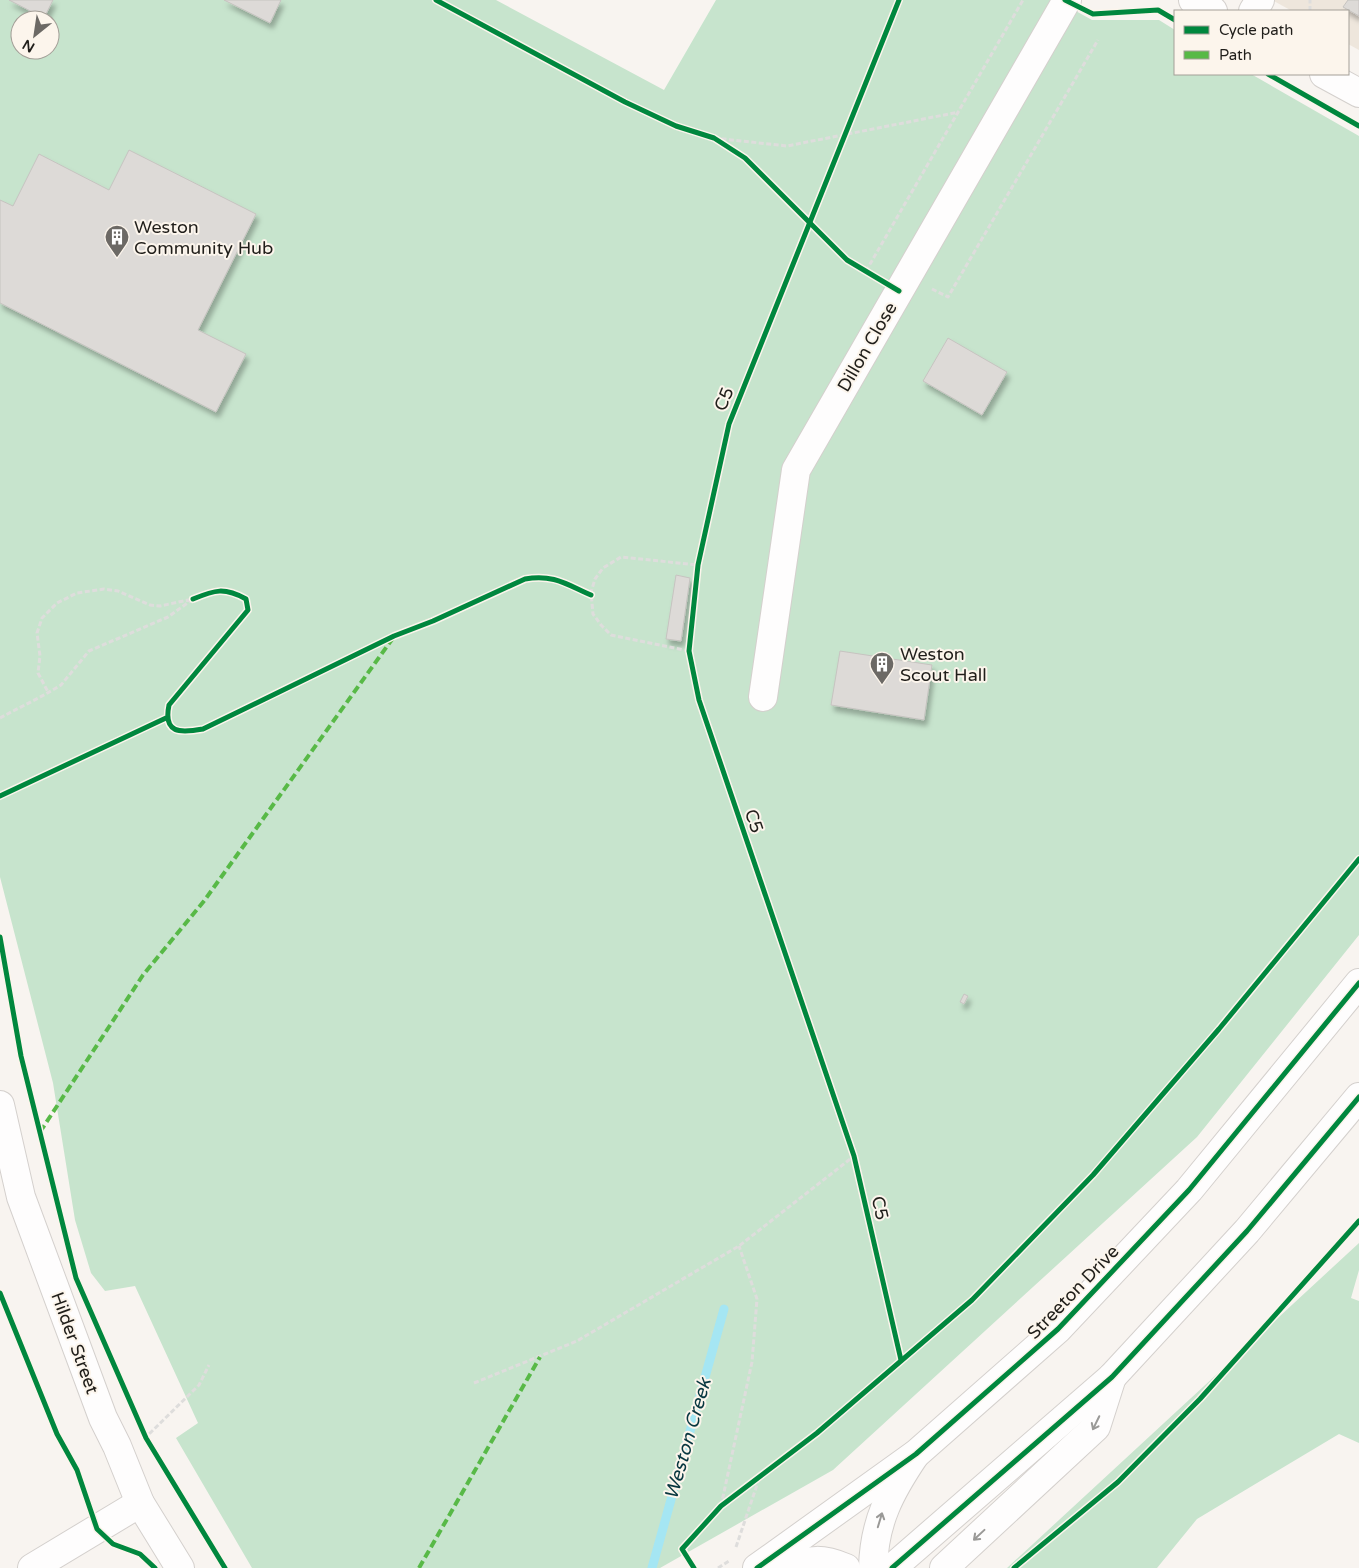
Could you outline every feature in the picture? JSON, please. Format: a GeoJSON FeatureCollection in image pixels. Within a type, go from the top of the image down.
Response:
{"type":"FeatureCollection","features":[{"type":"Feature","properties":{"kind":"main road","name":"Dillon Close"},"geometry":{"type":"LineString","coordinates":[[763,697],[796,470],[1067,0]]}},
{"type":"Feature","properties":{"kind":"main road"},"geometry":{"type":"LineString","coordinates":[[1193,0],[1211,10]]}},
{"type":"Feature","properties":{"kind":"main road"},"geometry":{"type":"LineString","coordinates":[[1326,75],[1359,93]]}},
{"type":"Feature","properties":{"kind":"main road","name":"Streeton Drive"},"geometry":{"type":"LineString","coordinates":[[745,1563],[916,1454],[1058,1329],[1183,1197],[1359,983]]}},
{"type":"Feature","properties":{"kind":"main road"},"geometry":{"type":"LineString","coordinates":[[892,1568],[1112,1377],[1247,1231],[1359,1097]]}},
{"type":"Feature","properties":{"kind":"main road","name":"Hilder Street"},"geometry":{"type":"LineString","coordinates":[[0,1105],[11,1200],[102,1418],[117,1446],[140,1503],[180,1568]]}},
{"type":"Feature","properties":{"kind":"main road"},"geometry":{"type":"LineString","coordinates":[[944,1568],[1096,1427],[1112,1377]]}},
{"type":"Feature","properties":{"kind":"main road"},"geometry":{"type":"LineString","coordinates":[[873,1568],[875,1534],[882,1512],[916,1454]]}},
{"type":"Feature","properties":{"kind":"main road"},"geometry":{"type":"LineString","coordinates":[[32,1568],[140,1503]]}},
{"type":"Feature","properties":{"kind":"main road"},"geometry":{"type":"LineString","coordinates":[[787,1568],[808,1560],[829,1561],[846,1568]]}},
{"type":"Feature","properties":{"kind":"path"},"geometry":{"type":"LineString","coordinates":[[866,271],[960,112],[1023,0]]}},
{"type":"Feature","properties":{"kind":"path"},"geometry":{"type":"LineString","coordinates":[[860,268],[924,304],[933,288],[948,297],[1098,40]]}},
{"type":"Feature","properties":{"kind":"path"},"geometry":{"type":"LineString","coordinates":[[714,138],[787,146],[960,112]]}},
{"type":"Feature","properties":{"kind":"path"},"geometry":{"type":"LineString","coordinates":[[840,143],[848,125]]}},
{"type":"Feature","properties":{"kind":"path"},"geometry":{"type":"LineString","coordinates":[[707,135],[730,148]]}},
{"type":"Feature","properties":{"kind":"path"},"geometry":{"type":"LineString","coordinates":[[697,574],[700,555]]}},
{"type":"Feature","properties":{"kind":"path"},"geometry":{"type":"LineString","coordinates":[[689,650],[611,635],[596,620],[592,606],[592,585],[608,563],[621,557],[698,565]]}},
{"type":"Feature","properties":{"kind":"path"},"geometry":{"type":"LineString","coordinates":[[48,692],[38,673],[40,656],[37,633],[42,618],[57,603],[77,593],[104,589],[118,591],[150,605],[160,606],[200,596]]}},
{"type":"Feature","properties":{"kind":"path"},"geometry":{"type":"LineString","coordinates":[[583,591],[591,595]]}},
{"type":"Feature","properties":{"kind":"path"},"geometry":{"type":"LineString","coordinates":[[0,718],[61,684],[89,652],[168,617],[193,599]]}},
{"type":"Feature","properties":{"kind":"path"},"geometry":{"type":"LineString","coordinates":[[690,641],[691,659]]}},
{"type":"Feature","properties":{"kind":"path"},"geometry":{"type":"LineString","coordinates":[[850,1147],[856,1166]]}},
{"type":"Feature","properties":{"kind":"path"},"geometry":{"type":"LineString","coordinates":[[474,1383],[577,1341],[739,1246],[854,1156]]}},
{"type":"Feature","properties":{"kind":"path"},"geometry":{"type":"LineString","coordinates":[[721,1506],[752,1362],[758,1299],[739,1246]]}},
{"type":"Feature","properties":{"kind":"path"},"geometry":{"type":"LineString","coordinates":[[117,1446],[146,1438],[200,1385],[209,1365]]}},
{"type":"Feature","properties":{"kind":"path"},"geometry":{"type":"LineString","coordinates":[[142,1429],[151,1447]]}},
{"type":"Feature","properties":{"kind":"path"},"geometry":{"type":"LineString","coordinates":[[751,1484],[766,1473]]}},
{"type":"Feature","properties":{"kind":"path"},"geometry":{"type":"LineString","coordinates":[[736,1550],[759,1479]]}},
{"type":"Feature","properties":{"kind":"path"},"geometry":{"type":"LineString","coordinates":[[714,1514],[729,1501]]}},
{"type":"Feature","properties":{"kind":"path"},"geometry":{"type":"LineString","coordinates":[[718,1568],[745,1563]]}},
{"type":"Feature","properties":{"kind":"shaded area"},"geometry":{"type":"Polygon","coordinates":[[[1272,0],[1359,0],[1359,50],[1349,45],[1349,10],[1290,10],[1272,0]]]}},
{"type":"Feature","properties":{"kind":"green space"},"geometry":{"type":"Polygon","coordinates":[[[0,0],[496,0],[664,90],[716,0],[1056,0],[1092,20],[1159,20],[1174,29],[1174,75],[1253,75],[1359,136],[1359,935],[1197,1137],[833,1470],[660,1568],[252,1568],[176,1438],[198,1423],[135,1286],[105,1291],[91,1273],[75,1220],[53,1083],[0,877],[0,0]]]}},
{"type":"Feature","properties":{"kind":"green space"},"geometry":{"type":"Polygon","coordinates":[[[1359,1243],[1359,1270],[1351,1298],[1359,1301],[1359,1443],[1339,1434],[1197,1519],[1157,1568],[1007,1568],[1359,1243]]]}},
{"type":"Feature","properties":{"kind":"building"},"geometry":{"type":"Polygon","coordinates":[[[9,0],[53,0],[48,10],[28,10],[9,0]]]}},
{"type":"Feature","properties":{"kind":"building"},"geometry":{"type":"Polygon","coordinates":[[[224,0],[281,0],[270,23],[224,0]]]}},
{"type":"Feature","properties":{"kind":"building"},"geometry":{"type":"Polygon","coordinates":[[[1348,0],[1359,0],[1359,16],[1349,10],[1343,7],[1348,0]]]}},
{"type":"Feature","properties":{"kind":"building","name":"Weston Community Hub"},"geometry":{"type":"Polygon","coordinates":[[[129,150],[256,214],[198,330],[246,354],[216,412],[0,303],[0,200],[13,206],[39,154],[109,190],[129,150]]]}},
{"type":"Feature","properties":{"kind":"building"},"geometry":{"type":"Polygon","coordinates":[[[948,338],[1007,372],[982,415],[923,381],[948,338]]]}},
{"type":"Feature","properties":{"kind":"building"},"geometry":{"type":"Polygon","coordinates":[[[676,575],[690,578],[681,641],[666,639],[676,575]]]}},
{"type":"Feature","properties":{"kind":"building","name":"Weston Scout Hall"},"geometry":{"type":"Polygon","coordinates":[[[840,651],[932,665],[924,720],[831,705],[840,651]]]}},
{"type":"Feature","properties":{"kind":"building"},"geometry":{"type":"Polygon","coordinates":[[[964,994],[968,996],[964,1004],[960,1002],[964,994]]]}},
{"type":"Feature","properties":{"kind":"waterway","name":"Weston Creek"},"geometry":{"type":"LineString","coordinates":[[652,1568],[724,1309]]}},
{"type":"Feature","properties":{"kind":"marked path"},"geometry":{"type":"LineString","coordinates":[[40,1132],[143,975],[204,901],[393,638]]}},
{"type":"Feature","properties":{"kind":"marked path"},"geometry":{"type":"LineString","coordinates":[[419,1568],[540,1357]]}},
{"type":"Feature","properties":{"kind":"cycle path"},"geometry":{"type":"LineString","coordinates":[[436,0],[625,102],[676,126],[714,138],[745,158],[847,260],[899,291]]}},
{"type":"Feature","properties":{"kind":"cycle path","name":"C5"},"geometry":{"type":"LineString","coordinates":[[899,0],[729,424],[698,565],[689,651],[699,700],[854,1156],[901,1360]]}},
{"type":"Feature","properties":{"kind":"cycle path"},"geometry":{"type":"LineString","coordinates":[[1065,0],[1093,14],[1158,10],[1174,19]]}},
{"type":"Feature","properties":{"kind":"cycle path"},"geometry":{"type":"LineString","coordinates":[[1270,75],[1359,126]]}},
{"type":"Feature","properties":{"kind":"cycle path"},"geometry":{"type":"LineString","coordinates":[[193,599],[214,592],[225,591],[246,599],[248,610],[169,705],[169,722],[171,726],[181,731],[203,729],[394,636],[433,621],[525,579],[552,579],[591,595]]}},
{"type":"Feature","properties":{"kind":"cycle path"},"geometry":{"type":"LineString","coordinates":[[0,796],[166,718]]}},
{"type":"Feature","properties":{"kind":"cycle path"},"geometry":{"type":"LineString","coordinates":[[694,1568],[682,1549],[721,1506],[817,1433],[972,1300],[1093,1175],[1219,1029],[1359,859]]}},
{"type":"Feature","properties":{"kind":"cycle path"},"geometry":{"type":"LineString","coordinates":[[0,937],[21,1056],[76,1278],[146,1438],[225,1568]]}},
{"type":"Feature","properties":{"kind":"cycle path"},"geometry":{"type":"LineString","coordinates":[[757,1568],[916,1454],[1058,1329],[1189,1190],[1359,983]]}},
{"type":"Feature","properties":{"kind":"cycle path"},"geometry":{"type":"LineString","coordinates":[[892,1568],[1112,1377],[1247,1231],[1359,1097]]}},
{"type":"Feature","properties":{"kind":"cycle path"},"geometry":{"type":"LineString","coordinates":[[1014,1568],[1118,1482],[1200,1399],[1359,1221]]}},
{"type":"Feature","properties":{"kind":"cycle path"},"geometry":{"type":"LineString","coordinates":[[0,1293],[57,1434],[77,1470],[97,1529],[113,1544],[140,1554],[155,1568]]}},
{"type":"Feature","properties":{"kind":"place","name":"Weston Community Hub"},"geometry":{"type":"Point","coordinates":[117,258]}},
{"type":"Feature","properties":{"kind":"place","name":"Weston Scout Hall"},"geometry":{"type":"Point","coordinates":[882,685]}}]}
